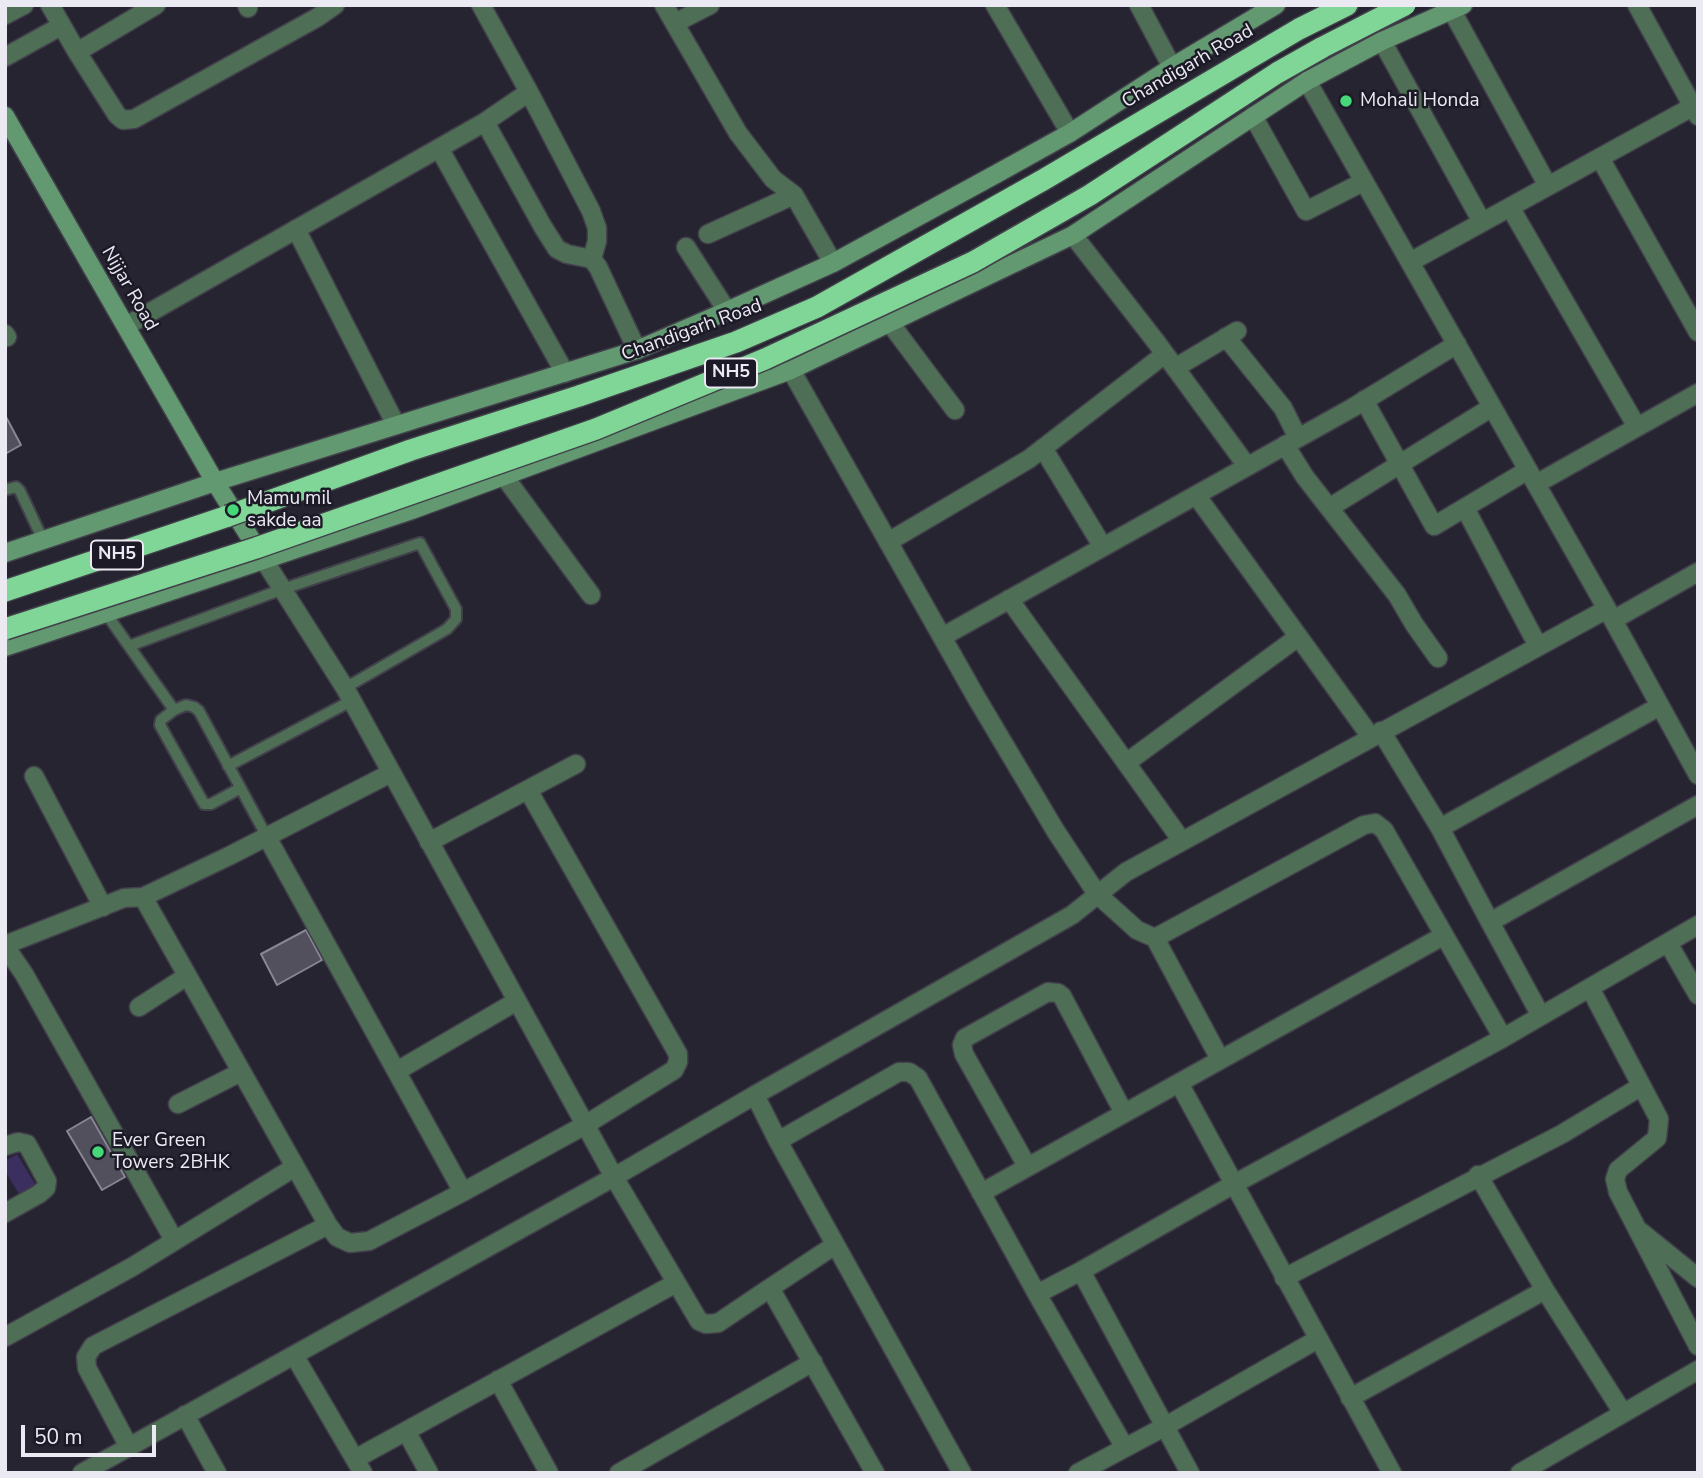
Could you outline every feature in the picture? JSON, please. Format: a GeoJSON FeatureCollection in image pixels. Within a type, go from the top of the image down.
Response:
{"type":"FeatureCollection","features":[{"type":"Feature","properties":{"kind":"highway","name":"Chandigarh Road"},"geometry":{"type":"LineString","coordinates":[[5,591],[118,554],[411,450],[736,342],[817,307],[1042,180],[1299,29],[1347,5]]}},
{"type":"Feature","properties":{"kind":"highway","name":"NH5"},"geometry":{"type":"LineString","coordinates":[[5,629],[256,548],[570,438],[765,359],[973,262],[1090,195],[1277,73],[1405,5]]}},
{"type":"Feature","properties":{"kind":"main road"},"geometry":{"type":"LineString","coordinates":[[5,553],[215,482],[637,350],[833,263],[1070,133],[1172,66],[1276,5]]}},
{"type":"Feature","properties":{"kind":"main road"},"geometry":{"type":"LineString","coordinates":[[5,647],[504,476],[791,370],[1073,235],[1307,81],[1382,41],[1457,7]]}},
{"type":"Feature","properties":{"kind":"main road","name":"Nijjar Road"},"geometry":{"type":"LineString","coordinates":[[5,116],[215,482],[264,560]]}},
{"type":"Feature","properties":{"kind":"street"},"geometry":{"type":"LineString","coordinates":[[5,15],[24,5]]}},
{"type":"Feature","properties":{"kind":"street"},"geometry":{"type":"LineString","coordinates":[[50,5],[117,116],[123,120],[134,118],[318,17],[335,5]]}},
{"type":"Feature","properties":{"kind":"street"},"geometry":{"type":"LineString","coordinates":[[77,52],[156,5]]}},
{"type":"Feature","properties":{"kind":"street"},"geometry":{"type":"LineString","coordinates":[[481,5],[529,92],[597,228],[597,242],[592,259],[637,350]]}},
{"type":"Feature","properties":{"kind":"street"},"geometry":{"type":"LineString","coordinates":[[664,5],[738,133],[773,179],[794,195],[833,263]]}},
{"type":"Feature","properties":{"kind":"street"},"geometry":{"type":"LineString","coordinates":[[675,23],[710,5]]}},
{"type":"Feature","properties":{"kind":"street"},"geometry":{"type":"LineString","coordinates":[[995,5],[1070,133]]}},
{"type":"Feature","properties":{"kind":"street"},"geometry":{"type":"LineString","coordinates":[[1139,5],[1172,66]]}},
{"type":"Feature","properties":{"kind":"street"},"geometry":{"type":"LineString","coordinates":[[1410,262],[1600,158],[1695,112],[1637,5]]}},
{"type":"Feature","properties":{"kind":"street"},"geometry":{"type":"LineString","coordinates":[[1457,7],[1548,186]]}},
{"type":"Feature","properties":{"kind":"street"},"geometry":{"type":"LineString","coordinates":[[5,57],[61,26]]}},
{"type":"Feature","properties":{"kind":"street"},"geometry":{"type":"LineString","coordinates":[[1382,41],[1482,222]]}},
{"type":"Feature","properties":{"kind":"street"},"geometry":{"type":"LineString","coordinates":[[1307,81],[1698,775]]}},
{"type":"Feature","properties":{"kind":"street"},"geometry":{"type":"LineString","coordinates":[[126,326],[485,122],[529,92]]}},
{"type":"Feature","properties":{"kind":"street"},"geometry":{"type":"LineString","coordinates":[[1252,117],[1306,211],[1363,181]]}},
{"type":"Feature","properties":{"kind":"street"},"geometry":{"type":"LineString","coordinates":[[485,122],[557,248],[567,254],[592,259]]}},
{"type":"Feature","properties":{"kind":"street"},"geometry":{"type":"LineString","coordinates":[[439,148],[565,373]]}},
{"type":"Feature","properties":{"kind":"street"},"geometry":{"type":"LineString","coordinates":[[1600,158],[1698,332]]}},
{"type":"Feature","properties":{"kind":"street"},"geometry":{"type":"LineString","coordinates":[[708,234],[794,195]]}},
{"type":"Feature","properties":{"kind":"street"},"geometry":{"type":"LineString","coordinates":[[1510,207],[1637,428]]}},
{"type":"Feature","properties":{"kind":"street"},"geometry":{"type":"LineString","coordinates":[[296,229],[396,425]]}},
{"type":"Feature","properties":{"kind":"street"},"geometry":{"type":"LineString","coordinates":[[1073,235],[1247,466]]}},
{"type":"Feature","properties":{"kind":"street"},"geometry":{"type":"LineString","coordinates":[[686,247],[727,311]]}},
{"type":"Feature","properties":{"kind":"street"},"geometry":{"type":"LineString","coordinates":[[890,323],[955,410]]}},
{"type":"Feature","properties":{"kind":"street"},"geometry":{"type":"LineString","coordinates":[[888,542],[976,492],[1043,449],[1170,361],[1232,334],[1283,408],[1291,442],[1305,477],[1397,595],[1438,658]]}},
{"type":"Feature","properties":{"kind":"street"},"geometry":{"type":"LineString","coordinates":[[942,637],[1291,442],[1457,344]]}},
{"type":"Feature","properties":{"kind":"street"},"geometry":{"type":"LineString","coordinates":[[791,370],[1055,830],[1097,894],[1137,930],[1155,938],[1220,1059]]}},
{"type":"Feature","properties":{"kind":"street"},"geometry":{"type":"LineString","coordinates":[[1364,400],[1434,526],[1465,508],[1637,428],[1696,397]]}},
{"type":"Feature","properties":{"kind":"street"},"geometry":{"type":"LineString","coordinates":[[1329,508],[1492,407]]}},
{"type":"Feature","properties":{"kind":"street"},"geometry":{"type":"LineString","coordinates":[[1043,449],[1103,547]]}},
{"type":"Feature","properties":{"kind":"street"},"geometry":{"type":"LineString","coordinates":[[504,476],[591,595]]}},
{"type":"Feature","properties":{"kind":"street"},"geometry":{"type":"LineString","coordinates":[[1196,495],[1298,636],[1376,734],[1440,828],[1541,1016]]}},
{"type":"Feature","properties":{"kind":"street"},"geometry":{"type":"LineString","coordinates":[[1465,508],[1538,646]]}},
{"type":"Feature","properties":{"kind":"street"},"geometry":{"type":"LineString","coordinates":[[264,560],[348,695],[614,1177],[699,1321],[706,1324],[718,1323],[835,1245]]}},
{"type":"Feature","properties":{"kind":"street"},"geometry":{"type":"LineString","coordinates":[[82,1473],[614,1177],[1072,915],[1126,872],[1538,646],[1698,572]]}},
{"type":"Feature","properties":{"kind":"street"},"geometry":{"type":"LineString","coordinates":[[1009,599],[1182,841]]}},
{"type":"Feature","properties":{"kind":"street"},"geometry":{"type":"LineString","coordinates":[[1126,763],[1298,636]]}},
{"type":"Feature","properties":{"kind":"street"},"geometry":{"type":"LineString","coordinates":[[1440,828],[1660,706]]}},
{"type":"Feature","properties":{"kind":"street"},"geometry":{"type":"LineString","coordinates":[[429,842],[576,764]]}},
{"type":"Feature","properties":{"kind":"street"},"geometry":{"type":"LineString","coordinates":[[174,1240],[5,945],[124,898],[143,897],[391,773]]}},
{"type":"Feature","properties":{"kind":"street"},"geometry":{"type":"LineString","coordinates":[[34,776],[103,907]]}},
{"type":"Feature","properties":{"kind":"street"},"geometry":{"type":"LineString","coordinates":[[143,897],[328,1225],[337,1237],[350,1243],[369,1241],[585,1125],[674,1070],[678,1062],[678,1054],[528,790]]}},
{"type":"Feature","properties":{"kind":"street"},"geometry":{"type":"LineString","coordinates":[[1490,922],[1698,805]]}},
{"type":"Feature","properties":{"kind":"street"},"geometry":{"type":"LineString","coordinates":[[1155,938],[1364,825],[1375,823],[1384,830],[1503,1038]]}},
{"type":"Feature","properties":{"kind":"street"},"geometry":{"type":"LineString","coordinates":[[267,836],[463,1192]]}},
{"type":"Feature","properties":{"kind":"street"},"geometry":{"type":"LineString","coordinates":[[1037,1294],[1503,1038],[1698,925]]}},
{"type":"Feature","properties":{"kind":"street"},"geometry":{"type":"LineString","coordinates":[[981,1193],[1443,936]]}},
{"type":"Feature","properties":{"kind":"street"},"geometry":{"type":"LineString","coordinates":[[1668,943],[1698,995]]}},
{"type":"Feature","properties":{"kind":"street"},"geometry":{"type":"LineString","coordinates":[[139,1007],[187,976]]}},
{"type":"Feature","properties":{"kind":"street"},"geometry":{"type":"LineString","coordinates":[[1590,988],[1659,1119],[1657,1138],[1618,1170],[1615,1179],[1618,1192],[1698,1346]]}},
{"type":"Feature","properties":{"kind":"street"},"geometry":{"type":"LineString","coordinates":[[1027,1166],[964,1054],[962,1045],[965,1038],[1048,992],[1062,996],[1124,1113]]}},
{"type":"Feature","properties":{"kind":"street"},"geometry":{"type":"LineString","coordinates":[[397,1071],[517,1000]]}},
{"type":"Feature","properties":{"kind":"street"},"geometry":{"type":"LineString","coordinates":[[178,1104],[242,1072]]}},
{"type":"Feature","properties":{"kind":"street"},"geometry":{"type":"LineString","coordinates":[[778,1142],[900,1072],[909,1072],[918,1078],[1125,1448]]}},
{"type":"Feature","properties":{"kind":"street"},"geometry":{"type":"LineString","coordinates":[[1179,1083],[1392,1473]]}},
{"type":"Feature","properties":{"kind":"street"},"geometry":{"type":"LineString","coordinates":[[1284,1278],[1478,1175],[1562,1134],[1640,1087]]}},
{"type":"Feature","properties":{"kind":"street"},"geometry":{"type":"LineString","coordinates":[[755,1095],[778,1142],[962,1473]]}},
{"type":"Feature","properties":{"kind":"street"},"geometry":{"type":"LineString","coordinates":[[5,1146],[18,1142],[27,1144],[47,1181],[47,1188],[5,1213]]}},
{"type":"Feature","properties":{"kind":"street"},"geometry":{"type":"LineString","coordinates":[[5,1337],[132,1267],[295,1167]]}},
{"type":"Feature","properties":{"kind":"street"},"geometry":{"type":"LineString","coordinates":[[1478,1175],[1545,1290],[1623,1413]]}},
{"type":"Feature","properties":{"kind":"street"},"geometry":{"type":"LineString","coordinates":[[128,1447],[87,1368],[86,1357],[93,1346],[328,1225]]}},
{"type":"Feature","properties":{"kind":"street"},"geometry":{"type":"LineString","coordinates":[[1635,1227],[1698,1278]]}},
{"type":"Feature","properties":{"kind":"street"},"geometry":{"type":"LineString","coordinates":[[1081,1270],[1191,1473]]}},
{"type":"Feature","properties":{"kind":"street"},"geometry":{"type":"LineString","coordinates":[[294,1355],[359,1466],[406,1431],[676,1283]]}},
{"type":"Feature","properties":{"kind":"street"},"geometry":{"type":"LineString","coordinates":[[770,1288],[875,1473]]}},
{"type":"Feature","properties":{"kind":"street"},"geometry":{"type":"LineString","coordinates":[[1350,1398],[1545,1290]]}},
{"type":"Feature","properties":{"kind":"street"},"geometry":{"type":"LineString","coordinates":[[1078,1473],[1318,1339]]}},
{"type":"Feature","properties":{"kind":"street"},"geometry":{"type":"LineString","coordinates":[[619,1473],[813,1362]]}},
{"type":"Feature","properties":{"kind":"street"},"geometry":{"type":"LineString","coordinates":[[1520,1473],[1698,1370]]}},
{"type":"Feature","properties":{"kind":"street"},"geometry":{"type":"LineString","coordinates":[[498,1380],[549,1473]]}},
{"type":"Feature","properties":{"kind":"street"},"geometry":{"type":"LineString","coordinates":[[185,1415],[217,1473]]}},
{"type":"Feature","properties":{"kind":"street"},"geometry":{"type":"LineString","coordinates":[[406,1431],[429,1473]]}},
{"type":"Feature","properties":{"kind":"lane"},"geometry":{"type":"LineString","coordinates":[[5,490],[16,487],[20,491],[43,540]]}},
{"type":"Feature","properties":{"kind":"lane"},"geometry":{"type":"LineString","coordinates":[[129,646],[283,589],[420,543],[456,609],[456,619],[447,629],[348,695],[229,766]]}},
{"type":"Feature","properties":{"kind":"lane"},"geometry":{"type":"LineString","coordinates":[[105,612],[174,710]]}},
{"type":"Feature","properties":{"kind":"lane"},"geometry":{"type":"LineString","coordinates":[[239,789],[211,804],[204,804],[160,725],[161,720],[186,705],[199,711],[239,789],[267,836]]}},
{"type":"Feature","properties":{"kind":"shaded area"},"geometry":{"type":"Polygon","coordinates":[[[17,1154],[38,1189],[22,1199],[5,1171],[5,1161],[17,1154]]]}},
{"type":"Feature","properties":{"kind":"building"},"geometry":{"type":"Polygon","coordinates":[[[5,415],[21,445],[5,454],[5,415]]]}},
{"type":"Feature","properties":{"kind":"building"},"geometry":{"type":"Polygon","coordinates":[[[306,930],[322,960],[277,985],[261,954],[306,930]]]}},
{"type":"Feature","properties":{"kind":"building","name":"Ever Green Towers 2BHK"},"geometry":{"type":"Polygon","coordinates":[[[91,1117],[125,1177],[102,1190],[67,1131],[91,1117]]]}},
{"type":"Feature","properties":{"kind":"place","name":"Mohali Honda"},"geometry":{"type":"Point","coordinates":[1346,101]}},
{"type":"Feature","properties":{"kind":"place","name":"Mamu mil sakde aa"},"geometry":{"type":"Point","coordinates":[233,510]}},
{"type":"Feature","properties":{"kind":"place","name":"Ever Green Towers 2BHK"},"geometry":{"type":"Point","coordinates":[98,1152]}}]}
